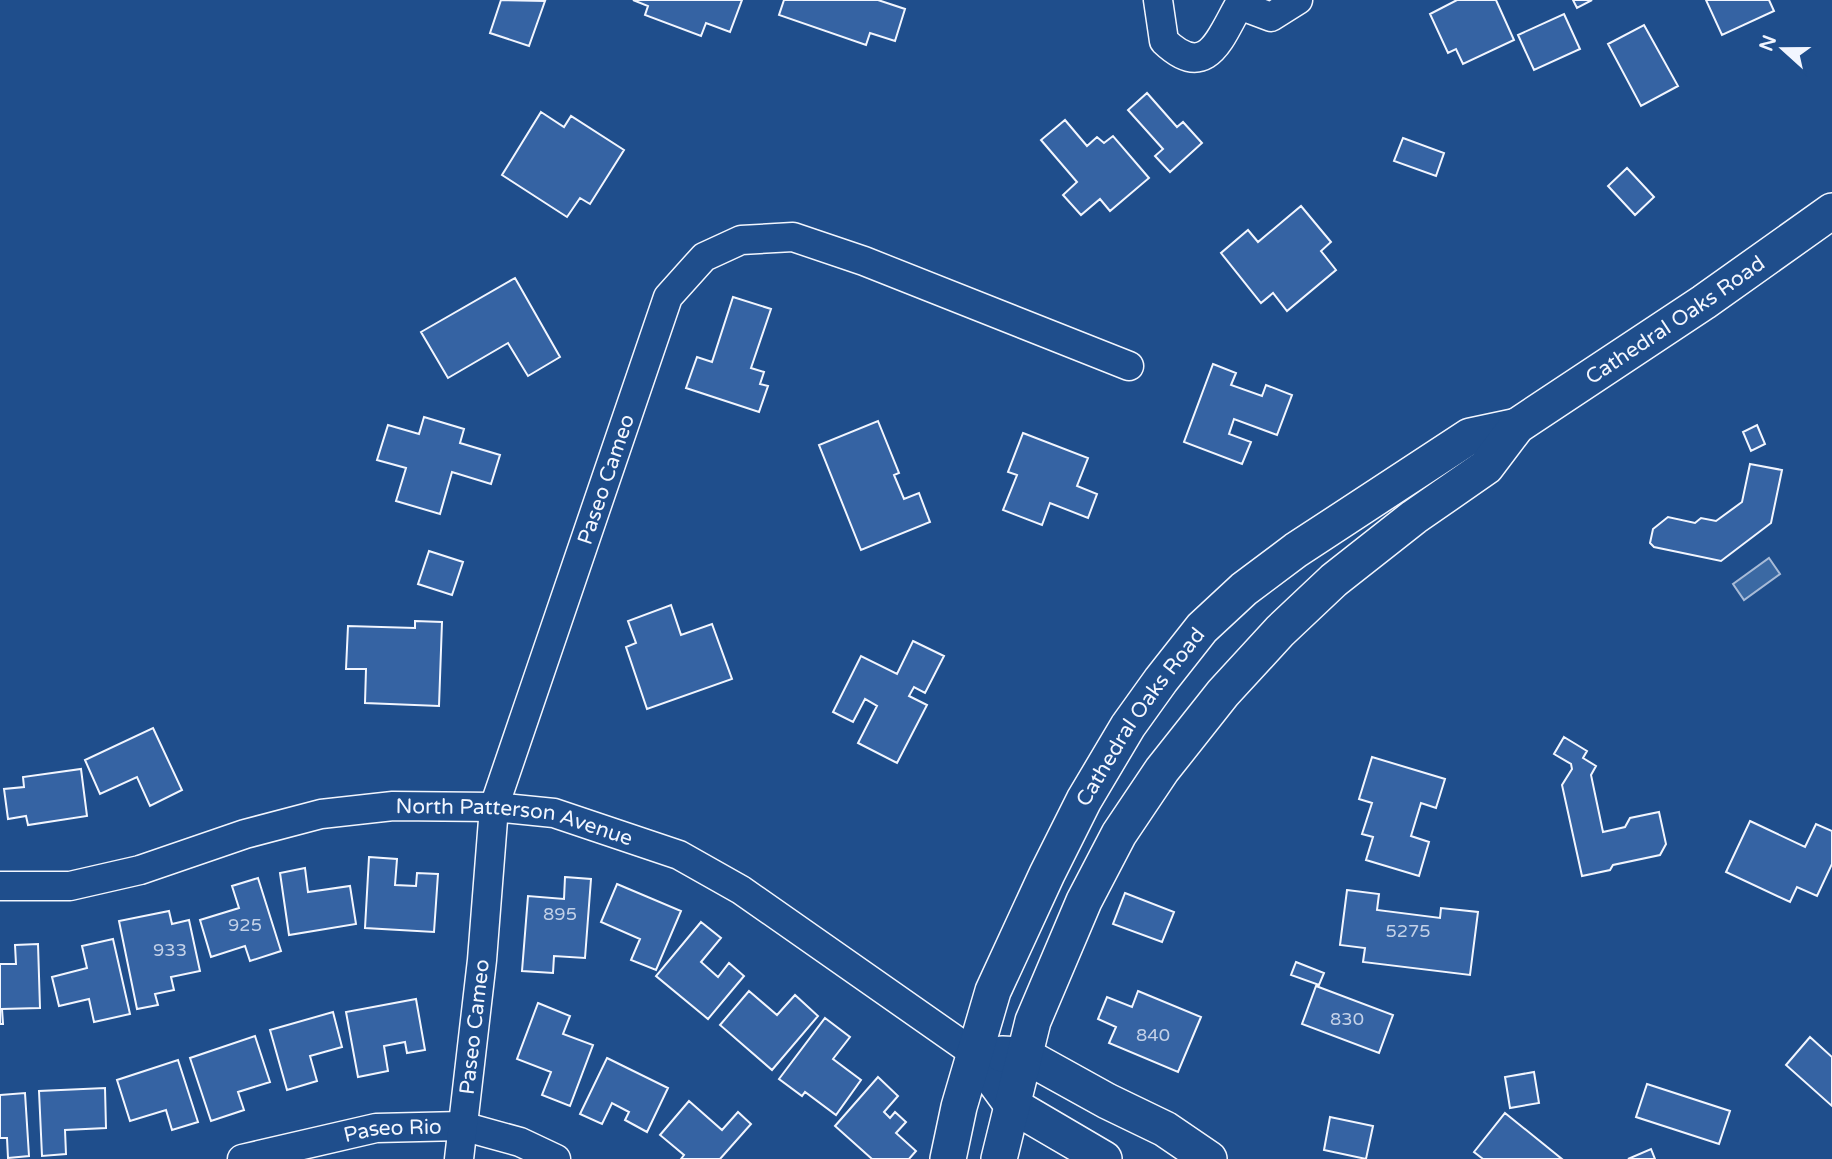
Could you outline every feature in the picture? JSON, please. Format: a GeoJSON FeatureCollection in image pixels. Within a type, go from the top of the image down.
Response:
{"type":"FeatureCollection","features":[{"type":"Feature","properties":{"kind":"main road","name":"Cathedral Oaks Road"},"geometry":{"type":"LineString","coordinates":[[999,1159],[1033,1021],[1084,901],[1119,834],[1162,770],[1223,693],[1280,631],[1334,580],[1414,517],[1486,467],[1517,426],[1704,302],[1832,211]]}},
{"type":"Feature","properties":{"kind":"main road","name":"Cathedral Oaks Road"},"geometry":{"type":"LineString","coordinates":[[948,1159],[959,1107],[993,991],[1084,800],[1134,717],[1161,680],[1202,628],[1244,589],[1296,550],[1470,436],[1517,426]]}},
{"type":"Feature","properties":{"kind":"main road"},"geometry":{"type":"LineString","coordinates":[[974,1053],[1024,1055],[1107,1101],[1165,1129],[1209,1159]]}},
{"type":"Feature","properties":{"kind":"main road","name":"North Patterson Avenue"},"geometry":{"type":"LineString","coordinates":[[974,1053],[1013,1105],[1104,1159]]}},
{"type":"Feature","properties":{"kind":"street"},"geometry":{"type":"LineString","coordinates":[[1158,0],[1164,41],[1184,56],[1199,57],[1213,51],[1239,5],[1271,17],[1298,0]]}},
{"type":"Feature","properties":{"kind":"street","name":"Paseo Cameo"},"geometry":{"type":"LineString","coordinates":[[459,1159],[482,960],[494,807],[668,297],[704,257],[741,240],[793,237],[864,261],[1129,366]]}},
{"type":"Feature","properties":{"kind":"street","name":"North Patterson Avenue"},"geometry":{"type":"LineString","coordinates":[[0,886],[70,886],[140,870],[245,834],[321,814],[393,806],[494,807],[554,813],[679,855],[741,890],[974,1053]]}},
{"type":"Feature","properties":{"kind":"street","name":"Paseo Rio"},"geometry":{"type":"LineString","coordinates":[[242,1159],[376,1128],[462,1126],[520,1142],[556,1159]]}},
{"type":"Feature","properties":{"kind":"water"},"geometry":{"type":"Polygon","coordinates":[[[1769,558],[1780,574],[1744,600],[1733,584],[1769,558]]]}},
{"type":"Feature","properties":{"kind":"building"},"geometry":{"type":"Polygon","coordinates":[[[501,0],[545,1],[529,46],[490,33],[501,0]]]}},
{"type":"Feature","properties":{"kind":"building"},"geometry":{"type":"Polygon","coordinates":[[[633,0],[742,0],[730,32],[706,23],[701,36],[645,15],[648,6],[633,0]]]}},
{"type":"Feature","properties":{"kind":"building"},"geometry":{"type":"Polygon","coordinates":[[[784,0],[878,0],[905,9],[895,41],[870,33],[866,45],[779,15],[784,0]]]}},
{"type":"Feature","properties":{"kind":"building"},"geometry":{"type":"Polygon","coordinates":[[[1457,0],[1496,0],[1514,40],[1463,64],[1456,49],[1448,53],[1430,14],[1457,0]]]}},
{"type":"Feature","properties":{"kind":"building"},"geometry":{"type":"Polygon","coordinates":[[[1573,0],[1592,0],[1577,8],[1573,0]]]}},
{"type":"Feature","properties":{"kind":"building"},"geometry":{"type":"Polygon","coordinates":[[[1706,0],[1769,0],[1774,11],[1722,35],[1706,0]]]}},
{"type":"Feature","properties":{"kind":"building"},"geometry":{"type":"Polygon","coordinates":[[[1564,14],[1580,49],[1534,70],[1518,35],[1564,14]]]}},
{"type":"Feature","properties":{"kind":"building"},"geometry":{"type":"Polygon","coordinates":[[[1644,25],[1678,86],[1641,106],[1608,44],[1644,25]]]}},
{"type":"Feature","properties":{"kind":"building"},"geometry":{"type":"Polygon","coordinates":[[[1147,93],[1177,127],[1183,122],[1202,143],[1170,172],[1155,156],[1163,149],[1128,110],[1147,93]]]}},
{"type":"Feature","properties":{"kind":"building"},"geometry":{"type":"Polygon","coordinates":[[[541,112],[564,127],[571,116],[624,150],[590,204],[580,198],[567,217],[502,175],[541,112]]]}},
{"type":"Feature","properties":{"kind":"building"},"geometry":{"type":"Polygon","coordinates":[[[1065,120],[1087,146],[1097,137],[1104,143],[1113,136],[1149,178],[1110,211],[1100,199],[1081,215],[1063,195],[1077,182],[1041,140],[1065,120]]]}},
{"type":"Feature","properties":{"kind":"building"},"geometry":{"type":"Polygon","coordinates":[[[1403,138],[1444,153],[1436,176],[1394,161],[1403,138]]]}},
{"type":"Feature","properties":{"kind":"building"},"geometry":{"type":"Polygon","coordinates":[[[1627,168],[1654,197],[1635,215],[1608,186],[1627,168]]]}},
{"type":"Feature","properties":{"kind":"building"},"geometry":{"type":"Polygon","coordinates":[[[1301,206],[1331,242],[1321,251],[1336,270],[1287,311],[1273,293],[1261,303],[1221,253],[1248,230],[1258,242],[1301,206]]]}},
{"type":"Feature","properties":{"kind":"building"},"geometry":{"type":"Polygon","coordinates":[[[515,278],[560,357],[528,376],[508,343],[448,378],[421,332],[515,278]]]}},
{"type":"Feature","properties":{"kind":"building"},"geometry":{"type":"Polygon","coordinates":[[[733,297],[771,309],[751,368],[764,372],[760,384],[768,386],[759,412],[686,388],[697,357],[712,362],[733,297]]]}},
{"type":"Feature","properties":{"kind":"building"},"geometry":{"type":"Polygon","coordinates":[[[1213,364],[1236,373],[1231,385],[1262,396],[1266,385],[1292,395],[1277,435],[1234,419],[1229,434],[1251,442],[1242,464],[1184,442],[1213,364]]]}},
{"type":"Feature","properties":{"kind":"building"},"geometry":{"type":"Polygon","coordinates":[[[424,417],[464,429],[460,443],[500,455],[491,484],[452,472],[440,514],[396,501],[406,468],[377,460],[388,425],[419,434],[424,417]]]}},
{"type":"Feature","properties":{"kind":"building"},"geometry":{"type":"Polygon","coordinates":[[[878,421],[899,473],[894,475],[904,499],[919,493],[930,522],[861,550],[819,445],[878,421]]]}},
{"type":"Feature","properties":{"kind":"building"},"geometry":{"type":"Polygon","coordinates":[[[1757,425],[1765,444],[1751,451],[1743,432],[1757,425]]]}},
{"type":"Feature","properties":{"kind":"building"},"geometry":{"type":"Polygon","coordinates":[[[1023,433],[1088,458],[1077,486],[1097,494],[1088,518],[1050,503],[1042,525],[1003,510],[1017,475],[1008,472],[1023,433]]]}},
{"type":"Feature","properties":{"kind":"building"},"geometry":{"type":"Polygon","coordinates":[[[1750,464],[1782,470],[1771,523],[1721,561],[1654,547],[1650,543],[1653,529],[1668,517],[1695,523],[1701,518],[1716,521],[1742,502],[1750,464]]]}},
{"type":"Feature","properties":{"kind":"building"},"geometry":{"type":"Polygon","coordinates":[[[429,551],[463,562],[452,595],[418,584],[429,551]]]}},
{"type":"Feature","properties":{"kind":"building"},"geometry":{"type":"Polygon","coordinates":[[[671,605],[681,635],[712,624],[732,679],[647,709],[626,647],[636,643],[628,621],[671,605]]]}},
{"type":"Feature","properties":{"kind":"building"},"geometry":{"type":"Polygon","coordinates":[[[415,621],[442,622],[439,706],[365,703],[366,669],[346,669],[348,626],[415,628],[415,621]]]}},
{"type":"Feature","properties":{"kind":"building"},"geometry":{"type":"Polygon","coordinates":[[[913,641],[944,656],[925,693],[914,687],[909,696],[927,705],[897,763],[858,743],[877,706],[865,699],[853,722],[833,712],[861,656],[897,674],[913,641]]]}},
{"type":"Feature","properties":{"kind":"building"},"geometry":{"type":"Polygon","coordinates":[[[153,728],[182,790],[150,806],[137,777],[100,794],[85,760],[153,728]]]}},
{"type":"Feature","properties":{"kind":"building"},"geometry":{"type":"Polygon","coordinates":[[[1564,737],[1587,751],[1583,758],[1596,766],[1591,775],[1603,832],[1625,827],[1630,818],[1659,812],[1666,844],[1660,855],[1613,865],[1610,870],[1582,876],[1562,785],[1572,769],[1571,764],[1554,754],[1564,737]]]}},
{"type":"Feature","properties":{"kind":"building"},"geometry":{"type":"Polygon","coordinates":[[[1372,757],[1445,779],[1436,808],[1421,803],[1411,836],[1429,842],[1419,876],[1366,860],[1373,837],[1362,834],[1372,803],[1359,799],[1372,757]]]}},
{"type":"Feature","properties":{"kind":"building"},"geometry":{"type":"Polygon","coordinates":[[[81,769],[87,816],[28,825],[26,816],[8,819],[4,789],[24,787],[23,777],[81,769]]]}},
{"type":"Feature","properties":{"kind":"building"},"geometry":{"type":"Polygon","coordinates":[[[1750,821],[1805,847],[1816,824],[1832,831],[1832,864],[1817,896],[1797,887],[1790,902],[1726,872],[1750,821]]]}},
{"type":"Feature","properties":{"kind":"building"},"geometry":{"type":"Polygon","coordinates":[[[369,857],[397,859],[395,885],[416,886],[417,873],[438,874],[434,932],[365,928],[369,857]]]}},
{"type":"Feature","properties":{"kind":"building"},"geometry":{"type":"Polygon","coordinates":[[[305,868],[308,892],[350,886],[356,924],[289,935],[280,873],[305,868]]]}},
{"type":"Feature","properties":{"kind":"building"},"geometry":{"type":"Polygon","coordinates":[[[565,877],[591,879],[585,958],[554,956],[553,973],[522,971],[528,896],[564,899],[565,877]]]}},
{"type":"Feature","properties":{"kind":"building"},"geometry":{"type":"Polygon","coordinates":[[[258,878],[281,951],[250,961],[245,946],[211,957],[200,920],[239,908],[232,886],[258,878]]]}},
{"type":"Feature","properties":{"kind":"building"},"geometry":{"type":"Polygon","coordinates":[[[617,884],[681,911],[656,970],[631,960],[640,939],[601,922],[617,884]]]}},
{"type":"Feature","properties":{"kind":"building"},"geometry":{"type":"Polygon","coordinates":[[[1347,890],[1379,894],[1377,910],[1440,918],[1441,908],[1478,912],[1470,975],[1363,962],[1365,948],[1340,945],[1347,890]]]}},
{"type":"Feature","properties":{"kind":"building"},"geometry":{"type":"Polygon","coordinates":[[[1125,893],[1174,912],[1162,942],[1113,924],[1125,893]]]}},
{"type":"Feature","properties":{"kind":"building"},"geometry":{"type":"Polygon","coordinates":[[[169,911],[172,924],[189,920],[200,971],[171,977],[174,990],[155,994],[158,1005],[137,1009],[119,921],[169,911]]]}},
{"type":"Feature","properties":{"kind":"building"},"geometry":{"type":"Polygon","coordinates":[[[701,922],[721,938],[701,962],[718,977],[729,963],[744,976],[708,1019],[656,976],[701,922]]]}},
{"type":"Feature","properties":{"kind":"building"},"geometry":{"type":"Polygon","coordinates":[[[113,939],[130,1014],[94,1022],[89,999],[59,1006],[52,977],[87,968],[82,946],[113,939]]]}},
{"type":"Feature","properties":{"kind":"building"},"geometry":{"type":"Polygon","coordinates":[[[38,944],[40,1008],[2,1009],[3,1024],[0,1024],[0,964],[16,964],[15,945],[38,944]]]}},
{"type":"Feature","properties":{"kind":"building"},"geometry":{"type":"Polygon","coordinates":[[[1296,962],[1324,973],[1319,985],[1291,975],[1296,962]]]}},
{"type":"Feature","properties":{"kind":"building"},"geometry":{"type":"Polygon","coordinates":[[[1316,986],[1393,1015],[1379,1053],[1302,1024],[1316,986]]]}},
{"type":"Feature","properties":{"kind":"building"},"geometry":{"type":"Polygon","coordinates":[[[749,991],[777,1015],[795,995],[818,1016],[772,1070],[720,1025],[749,991]]]}},
{"type":"Feature","properties":{"kind":"building"},"geometry":{"type":"Polygon","coordinates":[[[1138,991],[1201,1017],[1178,1072],[1109,1043],[1116,1027],[1098,1019],[1107,997],[1132,1007],[1138,991]]]}},
{"type":"Feature","properties":{"kind":"building"},"geometry":{"type":"Polygon","coordinates":[[[416,999],[425,1050],[407,1053],[405,1042],[384,1046],[388,1071],[358,1077],[346,1012],[416,999]]]}},
{"type":"Feature","properties":{"kind":"building"},"geometry":{"type":"Polygon","coordinates":[[[538,1003],[570,1016],[563,1034],[593,1045],[570,1106],[542,1095],[551,1072],[517,1059],[538,1003]]]}},
{"type":"Feature","properties":{"kind":"building"},"geometry":{"type":"Polygon","coordinates":[[[333,1012],[342,1047],[310,1056],[317,1081],[287,1090],[270,1030],[333,1012]]]}},
{"type":"Feature","properties":{"kind":"building"},"geometry":{"type":"Polygon","coordinates":[[[825,1018],[850,1037],[833,1059],[861,1080],[836,1115],[805,1092],[802,1096],[779,1079],[825,1018]]]}},
{"type":"Feature","properties":{"kind":"building"},"geometry":{"type":"Polygon","coordinates":[[[255,1036],[270,1082],[238,1092],[244,1110],[211,1121],[190,1058],[255,1036]]]}},
{"type":"Feature","properties":{"kind":"building"},"geometry":{"type":"Polygon","coordinates":[[[1810,1037],[1832,1057],[1832,1106],[1786,1065],[1810,1037]]]}},
{"type":"Feature","properties":{"kind":"building"},"geometry":{"type":"Polygon","coordinates":[[[607,1058],[668,1088],[647,1132],[625,1120],[629,1112],[612,1103],[602,1124],[580,1114],[607,1058]]]}},
{"type":"Feature","properties":{"kind":"building"},"geometry":{"type":"Polygon","coordinates":[[[178,1060],[198,1122],[172,1130],[166,1110],[130,1121],[117,1080],[178,1060]]]}},
{"type":"Feature","properties":{"kind":"building"},"geometry":{"type":"Polygon","coordinates":[[[1534,1072],[1539,1103],[1510,1108],[1505,1077],[1534,1072]]]}},
{"type":"Feature","properties":{"kind":"building"},"geometry":{"type":"Polygon","coordinates":[[[878,1077],[898,1096],[884,1112],[890,1118],[895,1112],[906,1122],[896,1133],[916,1151],[909,1159],[872,1159],[835,1126],[878,1077]]]}},
{"type":"Feature","properties":{"kind":"building"},"geometry":{"type":"Polygon","coordinates":[[[1647,1084],[1730,1111],[1719,1144],[1636,1117],[1647,1084]]]}},
{"type":"Feature","properties":{"kind":"building"},"geometry":{"type":"Polygon","coordinates":[[[105,1088],[106,1128],[65,1130],[66,1154],[42,1156],[39,1091],[105,1088]]]}},
{"type":"Feature","properties":{"kind":"building"},"geometry":{"type":"Polygon","coordinates":[[[25,1093],[29,1156],[8,1158],[7,1138],[0,1138],[0,1095],[25,1093]]]}},
{"type":"Feature","properties":{"kind":"building"},"geometry":{"type":"Polygon","coordinates":[[[689,1101],[722,1130],[738,1112],[751,1124],[720,1159],[681,1159],[684,1155],[660,1135],[689,1101]]]}},
{"type":"Feature","properties":{"kind":"building"},"geometry":{"type":"Polygon","coordinates":[[[1505,1113],[1562,1159],[1483,1159],[1474,1152],[1505,1113]]]}},
{"type":"Feature","properties":{"kind":"building"},"geometry":{"type":"Polygon","coordinates":[[[1330,1117],[1373,1126],[1366,1159],[1324,1150],[1330,1117]]]}},
{"type":"Feature","properties":{"kind":"building"},"geometry":{"type":"Polygon","coordinates":[[[1651,1149],[1655,1159],[1628,1159],[1651,1149]]]}}]}
